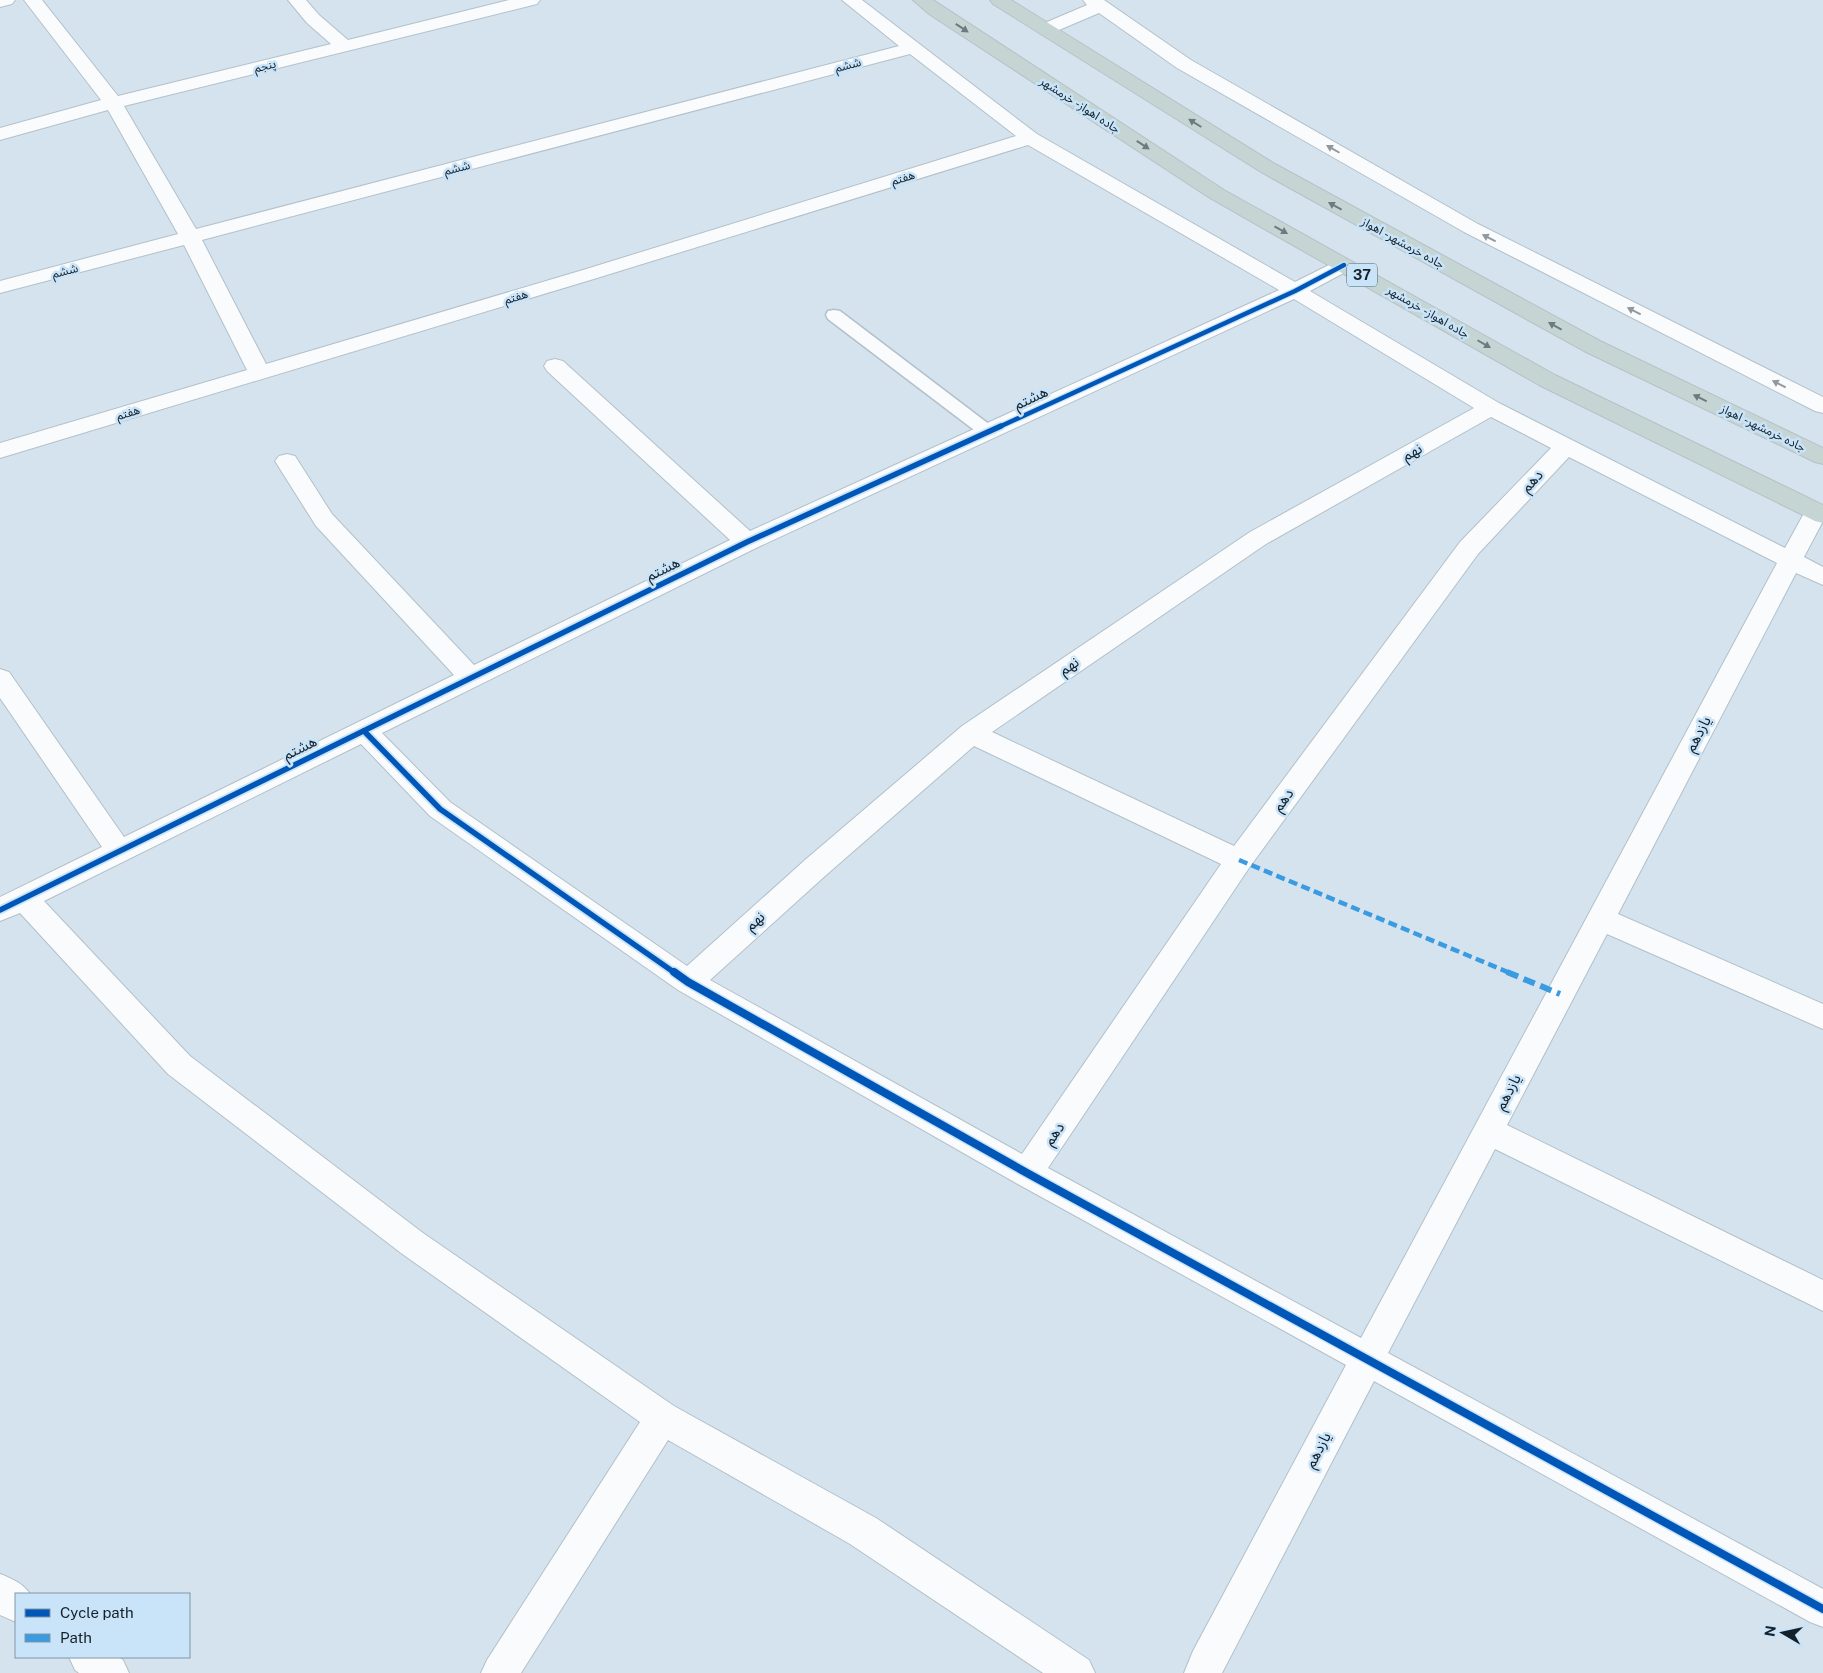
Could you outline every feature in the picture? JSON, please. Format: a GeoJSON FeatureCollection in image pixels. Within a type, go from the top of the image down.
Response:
{"type":"FeatureCollection","features":[{"type":"Feature","properties":{"kind":"highway","name":"جاده اهواز - خرمشهر"},"geometry":{"type":"LineString","coordinates":[[922,0],[1217,194],[1547,380],[1820,514]]}},
{"type":"Feature","properties":{"kind":"highway","name":"جاده خرمشهر - اهواز"},"geometry":{"type":"LineString","coordinates":[[999,0],[1285,178],[1592,346],[1823,457]]}},
{"type":"Feature","properties":{"kind":"street"},"geometry":{"type":"LineString","coordinates":[[0,2],[6,0]]}},
{"type":"Feature","properties":{"kind":"street"},"geometry":{"type":"LineString","coordinates":[[32,0],[113,103],[191,238],[260,373]]}},
{"type":"Feature","properties":{"kind":"street"},"geometry":{"type":"LineString","coordinates":[[297,0],[312,19],[344,46]]}},
{"type":"Feature","properties":{"kind":"street","name":"پنجم"},"geometry":{"type":"LineString","coordinates":[[0,134],[113,103],[531,0]]}},
{"type":"Feature","properties":{"kind":"street"},"geometry":{"type":"LineString","coordinates":[[851,0],[1030,138],[1295,291],[1491,408],[1790,561],[1823,576]]}},
{"type":"Feature","properties":{"kind":"street"},"geometry":{"type":"LineString","coordinates":[[1046,30],[1096,3],[1184,64],[1470,228],[1823,406]]}},
{"type":"Feature","properties":{"kind":"street","name":"ششم"},"geometry":{"type":"LineString","coordinates":[[0,287],[913,48]]}},
{"type":"Feature","properties":{"kind":"street","name":"هفتم"},"geometry":{"type":"LineString","coordinates":[[0,451],[581,277],[1030,138]]}},
{"type":"Feature","properties":{"kind":"street","name":"هشتم"},"geometry":{"type":"LineString","coordinates":[[12,904],[747,542],[1295,291],[1344,265]]}},
{"type":"Feature","properties":{"kind":"street"},"geometry":{"type":"LineString","coordinates":[[555,366],[747,542]]}},
{"type":"Feature","properties":{"kind":"street","name":"نهم"},"geometry":{"type":"LineString","coordinates":[[688,982],[814,868],[971,733],[1258,538],[1491,408]]}},
{"type":"Feature","properties":{"kind":"street","name":"دهم"},"geometry":{"type":"LineString","coordinates":[[1027,1173],[1239,860],[1469,548],[1566,446]]}},
{"type":"Feature","properties":{"kind":"street"},"geometry":{"type":"LineString","coordinates":[[287,461],[324,520],[471,678]]}},
{"type":"Feature","properties":{"kind":"street","name":"یازدهم"},"geometry":{"type":"LineString","coordinates":[[1203,1673],[1206,1664],[1487,1130],[1790,561],[1820,514]]}},
{"type":"Feature","properties":{"kind":"street"},"geometry":{"type":"LineString","coordinates":[[0,678],[119,851]]}},
{"type":"Feature","properties":{"kind":"street"},"geometry":{"type":"LineString","coordinates":[[364,731],[440,809],[688,982],[1027,1173],[1823,1609]]}},
{"type":"Feature","properties":{"kind":"street"},"geometry":{"type":"LineString","coordinates":[[971,733],[1239,860]]}},
{"type":"Feature","properties":{"kind":"street"},"geometry":{"type":"LineString","coordinates":[[12,904],[179,1065],[412,1243],[662,1418],[863,1531],[1076,1673]]}},
{"type":"Feature","properties":{"kind":"street"},"geometry":{"type":"LineString","coordinates":[[1600,918],[1823,1017]]}},
{"type":"Feature","properties":{"kind":"street"},"geometry":{"type":"LineString","coordinates":[[1487,1130],[1823,1296]]}},
{"type":"Feature","properties":{"kind":"street"},"geometry":{"type":"LineString","coordinates":[[500,1673],[662,1418]]}},
{"type":"Feature","properties":{"kind":"street"},"geometry":{"type":"LineString","coordinates":[[0,1592],[15,1603]]}},
{"type":"Feature","properties":{"kind":"street"},"geometry":{"type":"LineString","coordinates":[[89,1658],[110,1673]]}},
{"type":"Feature","properties":{"kind":"lane"},"geometry":{"type":"LineString","coordinates":[[834,315],[988,432]]}},
{"type":"Feature","properties":{"kind":"marked path"},"geometry":{"type":"LineString","coordinates":[[1239,860],[1560,994]]}},
{"type":"Feature","properties":{"kind":"cycle path"},"geometry":{"type":"LineString","coordinates":[[0,910],[747,542],[1295,291],[1344,265]]}},
{"type":"Feature","properties":{"kind":"cycle path"},"geometry":{"type":"LineString","coordinates":[[364,731],[440,809],[688,982],[1027,1173],[1823,1609]]}}]}
